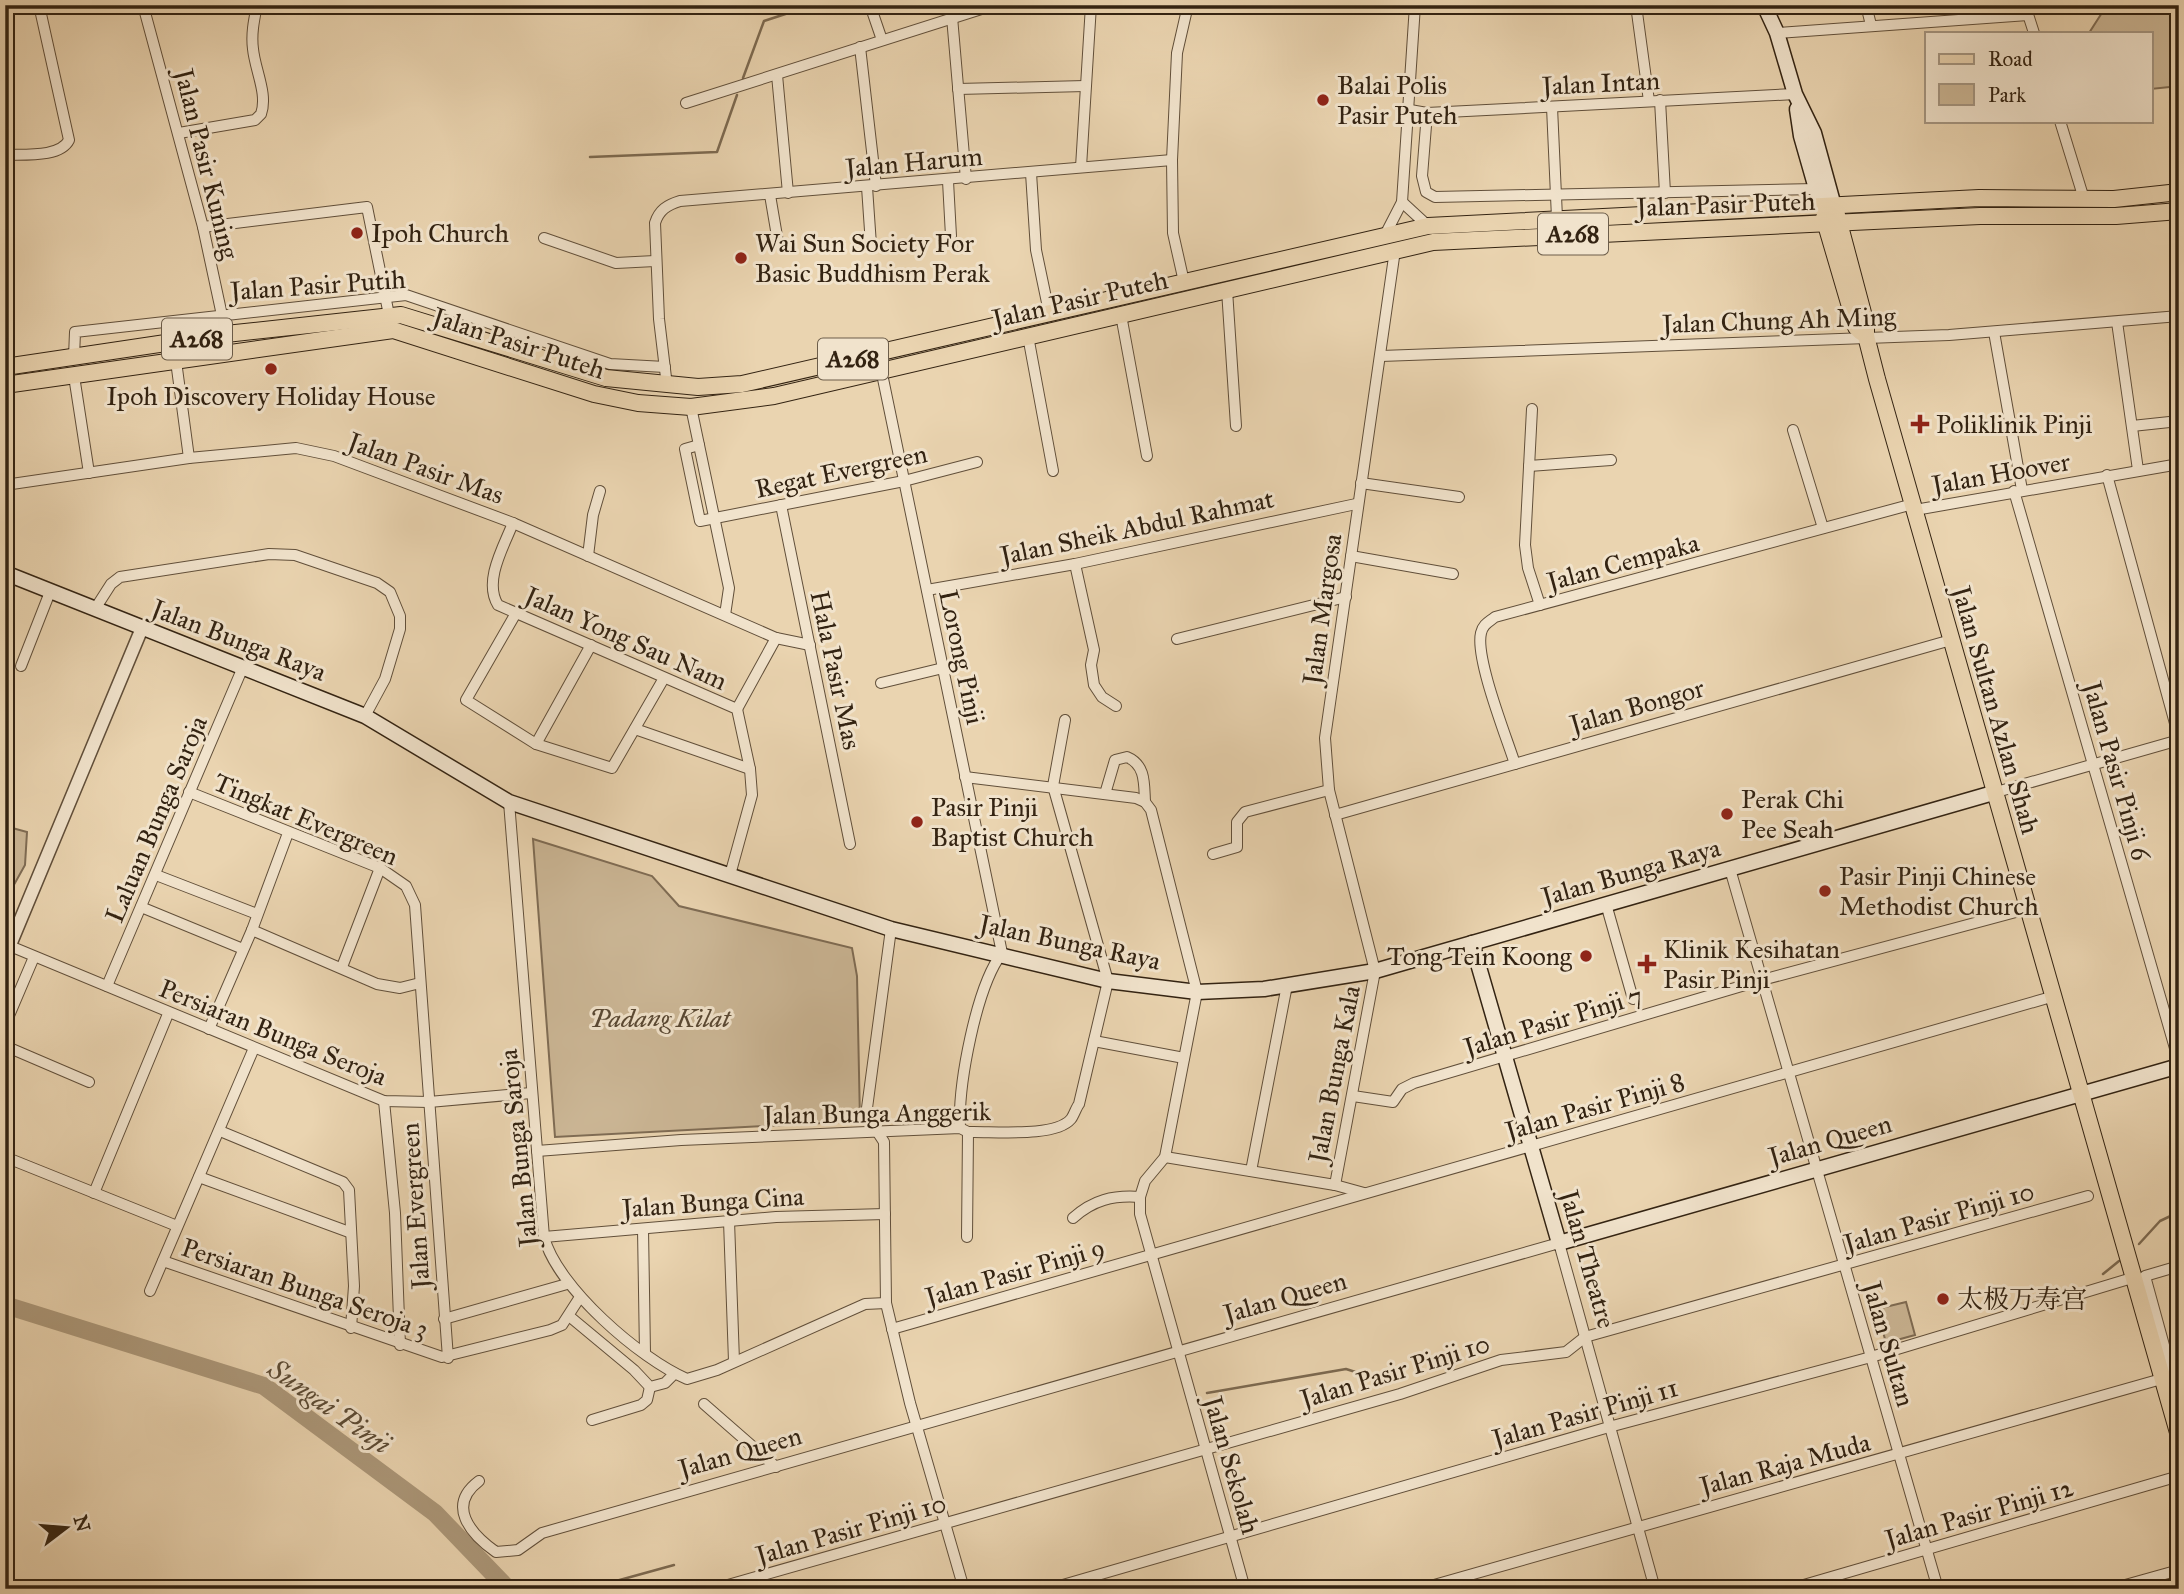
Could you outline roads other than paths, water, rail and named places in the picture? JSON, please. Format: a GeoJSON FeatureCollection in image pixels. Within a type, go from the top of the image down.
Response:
{"type":"FeatureCollection","features":[{"type":"Feature","properties":{"kind":"main road"},"geometry":{"type":"LineString","coordinates":[[1764,5],[1777,33],[1795,94]]}},
{"type":"Feature","properties":{"kind":"main road","name":"Jalan Sultan Azlan Shah"},"geometry":{"type":"LineString","coordinates":[[1795,94],[1814,133],[1822,189],[1866,324],[1866,336],[2051,997],[2132,1278],[2179,1415]]}},
{"type":"Feature","properties":{"kind":"main road","name":"Jalan Pasir Puteh"},"geometry":{"type":"LineString","coordinates":[[5,366],[226,334],[389,315],[410,316],[606,378],[667,386],[742,384],[1428,226],[1979,198],[2084,199],[2179,192]]}},
{"type":"Feature","properties":{"kind":"main road","name":"Jalan Pasir Puteh"},"geometry":{"type":"LineString","coordinates":[[5,385],[393,330],[451,346],[594,394],[638,403],[691,407],[774,396],[1433,242],[1980,216],[2116,216],[2179,211]]}},
{"type":"Feature","properties":{"kind":"main road"},"geometry":{"type":"LineString","coordinates":[[389,315],[395,323],[443,337],[451,346]]}},
{"type":"Feature","properties":{"kind":"main road","name":"Jalan Bunga Raya"},"geometry":{"type":"LineString","coordinates":[[5,573],[365,716],[509,802],[891,929],[1002,953],[1108,981],[1197,992],[1287,985],[1375,971],[1993,793]]}},
{"type":"Feature","properties":{"kind":"main road","name":"Jalan Theatre"},"geometry":{"type":"LineString","coordinates":[[1472,943],[1559,1243]]}},
{"type":"Feature","properties":{"kind":"main road","name":"Jalan Queen"},"geometry":{"type":"LineString","coordinates":[[1559,1243],[2179,1064]]}},
{"type":"Feature","properties":{"kind":"main road","name":"Jalan Sultan Azlan Shah"},"geometry":{"type":"LineString","coordinates":[[2167,1377],[2179,1436]]}},
{"type":"Feature","properties":{"kind":"street"},"geometry":{"type":"LineString","coordinates":[[5,156],[61,149],[67,144],[70,134],[39,5]]}},
{"type":"Feature","properties":{"kind":"street","name":"Jalan Pasir Kuning"},"geometry":{"type":"LineString","coordinates":[[143,5],[203,227],[226,334]]}},
{"type":"Feature","properties":{"kind":"street"},"geometry":{"type":"LineString","coordinates":[[179,133],[255,120],[261,114],[262,88],[253,50],[252,29],[257,5]]}},
{"type":"Feature","properties":{"kind":"street"},"geometry":{"type":"LineString","coordinates":[[870,5],[882,40]]}},
{"type":"Feature","properties":{"kind":"street"},"geometry":{"type":"LineString","coordinates":[[686,103],[994,5]]}},
{"type":"Feature","properties":{"kind":"street"},"geometry":{"type":"LineString","coordinates":[[1081,167],[1091,5]]}},
{"type":"Feature","properties":{"kind":"street"},"geometry":{"type":"LineString","coordinates":[[1184,282],[1173,233],[1172,160],[1177,53],[1188,5]]}},
{"type":"Feature","properties":{"kind":"street"},"geometry":{"type":"LineString","coordinates":[[1385,235],[1402,202],[1415,5]]}},
{"type":"Feature","properties":{"kind":"street"},"geometry":{"type":"LineString","coordinates":[[1636,5],[1654,100],[1665,192]]}},
{"type":"Feature","properties":{"kind":"street"},"geometry":{"type":"LineString","coordinates":[[1866,5],[1871,25]]}},
{"type":"Feature","properties":{"kind":"street"},"geometry":{"type":"LineString","coordinates":[[1777,33],[2027,10],[2034,32]]}},
{"type":"Feature","properties":{"kind":"street"},"geometry":{"type":"LineString","coordinates":[[951,17],[966,179]]}},
{"type":"Feature","properties":{"kind":"street"},"geometry":{"type":"LineString","coordinates":[[860,47],[872,186],[871,245]]}},
{"type":"Feature","properties":{"kind":"street"},"geometry":{"type":"LineString","coordinates":[[776,75],[788,193]]}},
{"type":"Feature","properties":{"kind":"street"},"geometry":{"type":"LineString","coordinates":[[958,89],[1085,86]]}},
{"type":"Feature","properties":{"kind":"street","name":"Jalan Intan"},"geometry":{"type":"LineString","coordinates":[[1410,110],[1427,113],[1795,94]]}},
{"type":"Feature","properties":{"kind":"street"},"geometry":{"type":"LineString","coordinates":[[1552,107],[1557,218]]}},
{"type":"Feature","properties":{"kind":"street"},"geometry":{"type":"LineString","coordinates":[[1427,113],[1423,176],[1426,192],[1435,197],[1822,189]]}},
{"type":"Feature","properties":{"kind":"street"},"geometry":{"type":"LineString","coordinates":[[2060,122],[2084,199]]}},
{"type":"Feature","properties":{"kind":"street","name":"Jalan Harum"},"geometry":{"type":"LineString","coordinates":[[655,261],[655,223],[661,210],[680,201],[948,181],[1172,160]]}},
{"type":"Feature","properties":{"kind":"street"},"geometry":{"type":"LineString","coordinates":[[1031,173],[1036,250],[1049,312]]}},
{"type":"Feature","properties":{"kind":"street"},"geometry":{"type":"LineString","coordinates":[[948,181],[951,236]]}},
{"type":"Feature","properties":{"kind":"street"},"geometry":{"type":"LineString","coordinates":[[770,195],[778,242]]}},
{"type":"Feature","properties":{"kind":"street"},"geometry":{"type":"LineString","coordinates":[[1402,202],[1428,226]]}},
{"type":"Feature","properties":{"kind":"street"},"geometry":{"type":"LineString","coordinates":[[203,227],[367,207],[389,315]]}},
{"type":"Feature","properties":{"kind":"street"},"geometry":{"type":"LineString","coordinates":[[544,238],[616,263],[655,261],[667,386]]}},
{"type":"Feature","properties":{"kind":"street","name":"Jalan Margosa"},"geometry":{"type":"LineString","coordinates":[[1375,971],[1329,790],[1325,738],[1346,597],[1356,504],[1381,356],[1395,250]]}},
{"type":"Feature","properties":{"kind":"street"},"geometry":{"type":"LineString","coordinates":[[1227,290],[1236,426]]}},
{"type":"Feature","properties":{"kind":"street","name":"Jalan Pasir Putih"},"geometry":{"type":"LineString","coordinates":[[74,357],[75,331],[220,313],[407,295],[610,364],[665,367]]}},
{"type":"Feature","properties":{"kind":"street"},"geometry":{"type":"LineString","coordinates":[[1121,316],[1147,456]]}},
{"type":"Feature","properties":{"kind":"street","name":"Jalan Chung Ah Ming"},"geometry":{"type":"LineString","coordinates":[[1381,356],[1548,352],[1994,332],[2179,316]]}},
{"type":"Feature","properties":{"kind":"street"},"geometry":{"type":"LineString","coordinates":[[2117,322],[2138,470]]}},
{"type":"Feature","properties":{"kind":"street"},"geometry":{"type":"LineString","coordinates":[[504,346],[510,328]]}},
{"type":"Feature","properties":{"kind":"street","name":"Jalan Pasir Pinji 6"},"geometry":{"type":"LineString","coordinates":[[1994,332],[2018,491],[2179,1064]]}},
{"type":"Feature","properties":{"kind":"street"},"geometry":{"type":"LineString","coordinates":[[1028,336],[1053,471]]}},
{"type":"Feature","properties":{"kind":"street"},"geometry":{"type":"LineString","coordinates":[[176,361],[189,458]]}},
{"type":"Feature","properties":{"kind":"street","name":"Lorong Pinji"},"geometry":{"type":"LineString","coordinates":[[881,369],[1002,953]]}},
{"type":"Feature","properties":{"kind":"street"},"geometry":{"type":"LineString","coordinates":[[74,376],[89,473]]}},
{"type":"Feature","properties":{"kind":"street"},"geometry":{"type":"LineString","coordinates":[[691,407],[729,588],[725,615]]}},
{"type":"Feature","properties":{"kind":"street"},"geometry":{"type":"LineString","coordinates":[[1532,409],[1525,557],[1540,605]]}},
{"type":"Feature","properties":{"kind":"street"},"geometry":{"type":"LineString","coordinates":[[2132,426],[2179,421]]}},
{"type":"Feature","properties":{"kind":"street"},"geometry":{"type":"LineString","coordinates":[[1793,430],[1824,527]]}},
{"type":"Feature","properties":{"kind":"street","name":"Jalan Pasir Mas"},"geometry":{"type":"LineString","coordinates":[[5,485],[189,458],[307,449],[334,456],[513,523],[776,638],[810,645]]}},
{"type":"Feature","properties":{"kind":"street"},"geometry":{"type":"LineString","coordinates":[[1529,466],[1611,460]]}},
{"type":"Feature","properties":{"kind":"street","name":"Regat Evergreen"},"geometry":{"type":"LineString","coordinates":[[715,518],[904,481],[976,462]]}},
{"type":"Feature","properties":{"kind":"street","name":"Jalan Hoover"},"geometry":{"type":"LineString","coordinates":[[1914,507],[2179,464]]}},
{"type":"Feature","properties":{"kind":"street"},"geometry":{"type":"LineString","coordinates":[[1993,793],[2179,739],[2107,475]]}},
{"type":"Feature","properties":{"kind":"street"},"geometry":{"type":"LineString","coordinates":[[1361,484],[1459,497]]}},
{"type":"Feature","properties":{"kind":"street"},"geometry":{"type":"LineString","coordinates":[[588,556],[593,515],[600,491]]}},
{"type":"Feature","properties":{"kind":"street","name":"Jalan Sheik Abdul Rahmat"},"geometry":{"type":"LineString","coordinates":[[927,590],[1075,564],[1356,504]]}},
{"type":"Feature","properties":{"kind":"street","name":"Hala Pasir Mas"},"geometry":{"type":"LineString","coordinates":[[780,505],[850,844]]}},
{"type":"Feature","properties":{"kind":"street","name":"Jalan Cempaka"},"geometry":{"type":"LineString","coordinates":[[1515,764],[1482,661],[1480,634],[1485,624],[1495,617],[1706,562],[1824,527],[1914,507]]}},
{"type":"Feature","properties":{"kind":"street","name":"Jalan Yong Sau Nam"},"geometry":{"type":"LineString","coordinates":[[513,523],[492,590],[498,605],[737,709],[750,769],[752,795],[730,875]]}},
{"type":"Feature","properties":{"kind":"street","name":"Jalan Bunga Raya"},"geometry":{"type":"LineString","coordinates":[[95,608],[111,584],[120,577],[269,554],[295,555],[377,583],[393,599],[400,616],[400,629],[385,678],[365,716]]}},
{"type":"Feature","properties":{"kind":"street"},"geometry":{"type":"LineString","coordinates":[[1351,556],[1453,574]]}},
{"type":"Feature","properties":{"kind":"street"},"geometry":{"type":"LineString","coordinates":[[1075,564],[1094,650],[1091,665],[1094,685],[1102,697],[1116,706]]}},
{"type":"Feature","properties":{"kind":"street"},"geometry":{"type":"LineString","coordinates":[[21,666],[50,592]]}},
{"type":"Feature","properties":{"kind":"street"},"geometry":{"type":"LineString","coordinates":[[1177,639],[1346,597]]}},
{"type":"Feature","properties":{"kind":"street"},"geometry":{"type":"LineString","coordinates":[[516,613],[466,700],[536,744],[612,768],[663,678]]}},
{"type":"Feature","properties":{"kind":"street"},"geometry":{"type":"LineString","coordinates":[[8,951],[142,628]]}},
{"type":"Feature","properties":{"kind":"street"},"geometry":{"type":"LineString","coordinates":[[737,709],[776,638]]}},
{"type":"Feature","properties":{"kind":"street","name":"Jalan Bongor"},"geometry":{"type":"LineString","coordinates":[[1335,815],[1951,640]]}},
{"type":"Feature","properties":{"kind":"street"},"geometry":{"type":"LineString","coordinates":[[536,744],[591,645]]}},
{"type":"Feature","properties":{"kind":"street","name":"Laluan Bunga Saroja"},"geometry":{"type":"LineString","coordinates":[[107,986],[243,667]]}},
{"type":"Feature","properties":{"kind":"street"},"geometry":{"type":"LineString","coordinates":[[881,683],[943,668]]}},
{"type":"Feature","properties":{"kind":"street"},"geometry":{"type":"LineString","coordinates":[[1065,720],[1053,786],[1108,981]]}},
{"type":"Feature","properties":{"kind":"street"},"geometry":{"type":"LineString","coordinates":[[635,729],[750,769]]}},
{"type":"Feature","properties":{"kind":"street"},"geometry":{"type":"LineString","coordinates":[[1073,1218],[1110,1197],[1140,1197],[1145,1181],[1165,1157],[1197,992],[1151,810],[1145,802],[1141,769],[1127,757],[1115,760],[1105,794]]}},
{"type":"Feature","properties":{"kind":"street"},"geometry":{"type":"LineString","coordinates":[[965,777],[1053,786],[1145,802]]}},
{"type":"Feature","properties":{"kind":"street"},"geometry":{"type":"LineString","coordinates":[[1213,854],[1237,847],[1237,822],[1245,812],[1329,790]]}},
{"type":"Feature","properties":{"kind":"street","name":"Tingkat Evergreen"},"geometry":{"type":"LineString","coordinates":[[189,792],[380,868],[406,886]]}},
{"type":"Feature","properties":{"kind":"street","name":"Jalan Bunga Saroja"},"geometry":{"type":"LineString","coordinates":[[509,802],[544,1237],[567,1284],[645,1353],[674,1374]]}},
{"type":"Feature","properties":{"kind":"street"},"geometry":{"type":"LineString","coordinates":[[209,1029],[252,930],[288,833]]}},
{"type":"Feature","properties":{"kind":"street"},"geometry":{"type":"LineString","coordinates":[[342,967],[380,868]]}},
{"type":"Feature","properties":{"kind":"street","name":"Jalan Sultan"},"geometry":{"type":"LineString","coordinates":[[1730,869],[1938,1589]]}},
{"type":"Feature","properties":{"kind":"street"},"geometry":{"type":"LineString","coordinates":[[156,875],[257,914]]}},
{"type":"Feature","properties":{"kind":"street","name":"Jalan Evergreen"},"geometry":{"type":"LineString","coordinates":[[406,886],[415,905],[448,1358]]}},
{"type":"Feature","properties":{"kind":"street"},"geometry":{"type":"LineString","coordinates":[[1606,904],[1633,999]]}},
{"type":"Feature","properties":{"kind":"street"},"geometry":{"type":"LineString","coordinates":[[141,906],[243,949]]}},
{"type":"Feature","properties":{"kind":"street","name":"Jalan Pasir Pinji 7"},"geometry":{"type":"LineString","coordinates":[[1353,1096],[1393,1102],[1402,1088],[1414,1083],[1762,980],[2026,909]]}},
{"type":"Feature","properties":{"kind":"street"},"geometry":{"type":"LineString","coordinates":[[891,929],[867,1108],[869,1119],[881,1133],[884,1142],[886,1303],[906,1391],[919,1427],[964,1589]]}},
{"type":"Feature","properties":{"kind":"street"},"geometry":{"type":"LineString","coordinates":[[252,930],[377,984],[400,988],[420,983]]}},
{"type":"Feature","properties":{"kind":"street","name":"Persiaran Bunga Seroja"},"geometry":{"type":"LineString","coordinates":[[8,951],[34,957],[107,986],[168,1014],[384,1101],[429,1102],[531,1093]]}},
{"type":"Feature","properties":{"kind":"street"},"geometry":{"type":"LineString","coordinates":[[967,1237],[961,1086],[992,966],[1002,953]]}},
{"type":"Feature","properties":{"kind":"street"},"geometry":{"type":"LineString","coordinates":[[5,1026],[34,957]]}},
{"type":"Feature","properties":{"kind":"street","name":"Jalan Bunga Kala"},"geometry":{"type":"LineString","coordinates":[[1335,1185],[1375,971]]}},
{"type":"Feature","properties":{"kind":"street","name":"Jalan Bunga Anggerik"},"geometry":{"type":"LineString","coordinates":[[537,1151],[774,1135],[1059,1128],[1071,1119],[1079,1104],[1108,981]]}},
{"type":"Feature","properties":{"kind":"street"},"geometry":{"type":"LineString","coordinates":[[1251,1171],[1287,985]]}},
{"type":"Feature","properties":{"kind":"street","name":"Jalan Pasir Pinji 8"},"geometry":{"type":"LineString","coordinates":[[1150,1255],[2051,997]]}},
{"type":"Feature","properties":{"kind":"street"},"geometry":{"type":"LineString","coordinates":[[94,1193],[168,1014]]}},
{"type":"Feature","properties":{"kind":"street"},"geometry":{"type":"LineString","coordinates":[[1094,1041],[1184,1058]]}},
{"type":"Feature","properties":{"kind":"street"},"geometry":{"type":"LineString","coordinates":[[5,1046],[89,1083]]}},
{"type":"Feature","properties":{"kind":"street"},"geometry":{"type":"LineString","coordinates":[[150,1291],[254,1048]]}},
{"type":"Feature","properties":{"kind":"street"},"geometry":{"type":"LineString","coordinates":[[384,1101],[394,1213],[400,1345]]}},
{"type":"Feature","properties":{"kind":"street"},"geometry":{"type":"LineString","coordinates":[[220,1131],[343,1182],[349,1190],[352,1204],[349,1232],[354,1286],[351,1328]]}},
{"type":"Feature","properties":{"kind":"street"},"geometry":{"type":"LineString","coordinates":[[5,1157],[177,1226]]}},
{"type":"Feature","properties":{"kind":"street"},"geometry":{"type":"LineString","coordinates":[[1165,1157],[1335,1185],[1366,1193]]}},
{"type":"Feature","properties":{"kind":"street"},"geometry":{"type":"LineString","coordinates":[[199,1177],[349,1232]]}},
{"type":"Feature","properties":{"kind":"street","name":"Jalan Pasir Pinji 10"},"geometry":{"type":"LineString","coordinates":[[714,1589],[1400,1394],[1501,1360],[1566,1352],[1585,1337],[2088,1196]]}},
{"type":"Feature","properties":{"kind":"street","name":"Jalan Sekolah"},"geometry":{"type":"LineString","coordinates":[[1140,1197],[1140,1214],[1150,1255],[1245,1589]]}},
{"type":"Feature","properties":{"kind":"street","name":"Jalan Bunga Cina"},"geometry":{"type":"LineString","coordinates":[[544,1237],[729,1221],[886,1214]]}},
{"type":"Feature","properties":{"kind":"street"},"geometry":{"type":"LineString","coordinates":[[729,1221],[734,1361]]}},
{"type":"Feature","properties":{"kind":"street"},"geometry":{"type":"LineString","coordinates":[[643,1229],[645,1353]]}},
{"type":"Feature","properties":{"kind":"street","name":"Jalan Theatre"},"geometry":{"type":"LineString","coordinates":[[1559,1243],[1635,1526],[1655,1589]]}},
{"type":"Feature","properties":{"kind":"street","name":"Jalan Queen"},"geometry":{"type":"LineString","coordinates":[[480,1481],[467,1491],[462,1509],[471,1525],[496,1552],[518,1550],[542,1533],[1559,1243]]}},
{"type":"Feature","properties":{"kind":"street","name":"Jalan Pasir Pinji 9"},"geometry":{"type":"LineString","coordinates":[[892,1329],[1150,1255]]}},
{"type":"Feature","properties":{"kind":"street","name":"Persiaran Bunga Seroja 3"},"geometry":{"type":"LineString","coordinates":[[163,1261],[400,1345],[448,1358],[562,1325],[580,1297]]}},
{"type":"Feature","properties":{"kind":"street"},"geometry":{"type":"LineString","coordinates":[[2179,1266],[2145,1276],[2167,1377],[2179,1400]]}},
{"type":"Feature","properties":{"kind":"street","name":"Jalan Pasir Pinji 11"},"geometry":{"type":"LineString","coordinates":[[1049,1589],[1609,1427],[1871,1357],[2132,1278]]}},
{"type":"Feature","properties":{"kind":"street"},"geometry":{"type":"LineString","coordinates":[[444,1319],[567,1284]]}},
{"type":"Feature","properties":{"kind":"street"},"geometry":{"type":"LineString","coordinates":[[650,1387],[665,1382],[674,1374],[687,1379],[700,1376],[865,1304],[886,1303]]}},
{"type":"Feature","properties":{"kind":"street"},"geometry":{"type":"LineString","coordinates":[[569,1316],[634,1370],[650,1387]]}},
{"type":"Feature","properties":{"kind":"street","name":"Jalan Raja Muda"},"geometry":{"type":"LineString","coordinates":[[1420,1589],[2167,1377]]}},
{"type":"Feature","properties":{"kind":"street"},"geometry":{"type":"LineString","coordinates":[[592,1420],[641,1405],[647,1400],[650,1387]]}},
{"type":"Feature","properties":{"kind":"street"},"geometry":{"type":"LineString","coordinates":[[704,1404],[776,1467]]}},
{"type":"Feature","properties":{"kind":"street","name":"Jalan Pasir Pinji 12"},"geometry":{"type":"LineString","coordinates":[[1790,1589],[2179,1476]]}},
{"type":"Feature","properties":{"kind":"street"},"geometry":{"type":"LineString","coordinates":[[2111,1589],[2179,1570]]}},
{"type":"Feature","properties":{"kind":"waterway"},"geometry":{"type":"LineString","coordinates":[[743,78],[764,21],[813,5]]}},
{"type":"Feature","properties":{"kind":"waterway"},"geometry":{"type":"LineString","coordinates":[[590,157],[717,152],[737,95]]}},
{"type":"Feature","properties":{"kind":"waterway"},"geometry":{"type":"LineString","coordinates":[[2139,1244],[2160,1221],[2179,1212]]}},
{"type":"Feature","properties":{"kind":"waterway"},"geometry":{"type":"LineString","coordinates":[[2103,1274],[2119,1261]]}},
{"type":"Feature","properties":{"kind":"waterway","name":"Sungai Pinji"},"geometry":{"type":"LineString","coordinates":[[5,1305],[264,1386],[435,1513],[508,1589]]}},
{"type":"Feature","properties":{"kind":"waterway"},"geometry":{"type":"LineString","coordinates":[[1207,1393],[1346,1369],[1387,1382]]}},
{"type":"Feature","properties":{"kind":"waterway"},"geometry":{"type":"LineString","coordinates":[[587,1589],[674,1565]]}},
{"type":"Feature","properties":{"kind":"place","name":"Balai Polis Pasir Puteh"},"geometry":{"type":"Point","coordinates":[1323,100]}},
{"type":"Feature","properties":{"kind":"place","name":"Ipoh Church"},"geometry":{"type":"Point","coordinates":[357,233]}},
{"type":"Feature","properties":{"kind":"place","name":"Wai Sun Society For Basic Buddhism Perak"},"geometry":{"type":"Point","coordinates":[741,258]}},
{"type":"Feature","properties":{"kind":"place","name":"Ipoh Discovery Holiday House"},"geometry":{"type":"Point","coordinates":[271,369]}},
{"type":"Feature","properties":{"kind":"place","name":"Poliklinik Pinji"},"geometry":{"type":"Point","coordinates":[1920,424]}},
{"type":"Feature","properties":{"kind":"place","name":"Perak Chi Pee Seah"},"geometry":{"type":"Point","coordinates":[1727,814]}},
{"type":"Feature","properties":{"kind":"place","name":"Pasir Pinji Baptist Church"},"geometry":{"type":"Point","coordinates":[917,822]}},
{"type":"Feature","properties":{"kind":"place","name":"Pasir Pinji Chinese Methodist Church"},"geometry":{"type":"Point","coordinates":[1825,891]}},
{"type":"Feature","properties":{"kind":"place","name":"Tong Tein Koong"},"geometry":{"type":"Point","coordinates":[1586,956]}},
{"type":"Feature","properties":{"kind":"place","name":"Klinik Kesihatan Pasir Pinji"},"geometry":{"type":"Point","coordinates":[1647,964]}},
{"type":"Feature","properties":{"kind":"place","name":"太极万寿宫"},"geometry":{"type":"Point","coordinates":[1943,1299]}},
{"type":"Feature","properties":{"kind":"park label","name":"Padang Kilat"},"geometry":{"type":"Point","coordinates":[660,1018]}}]}
